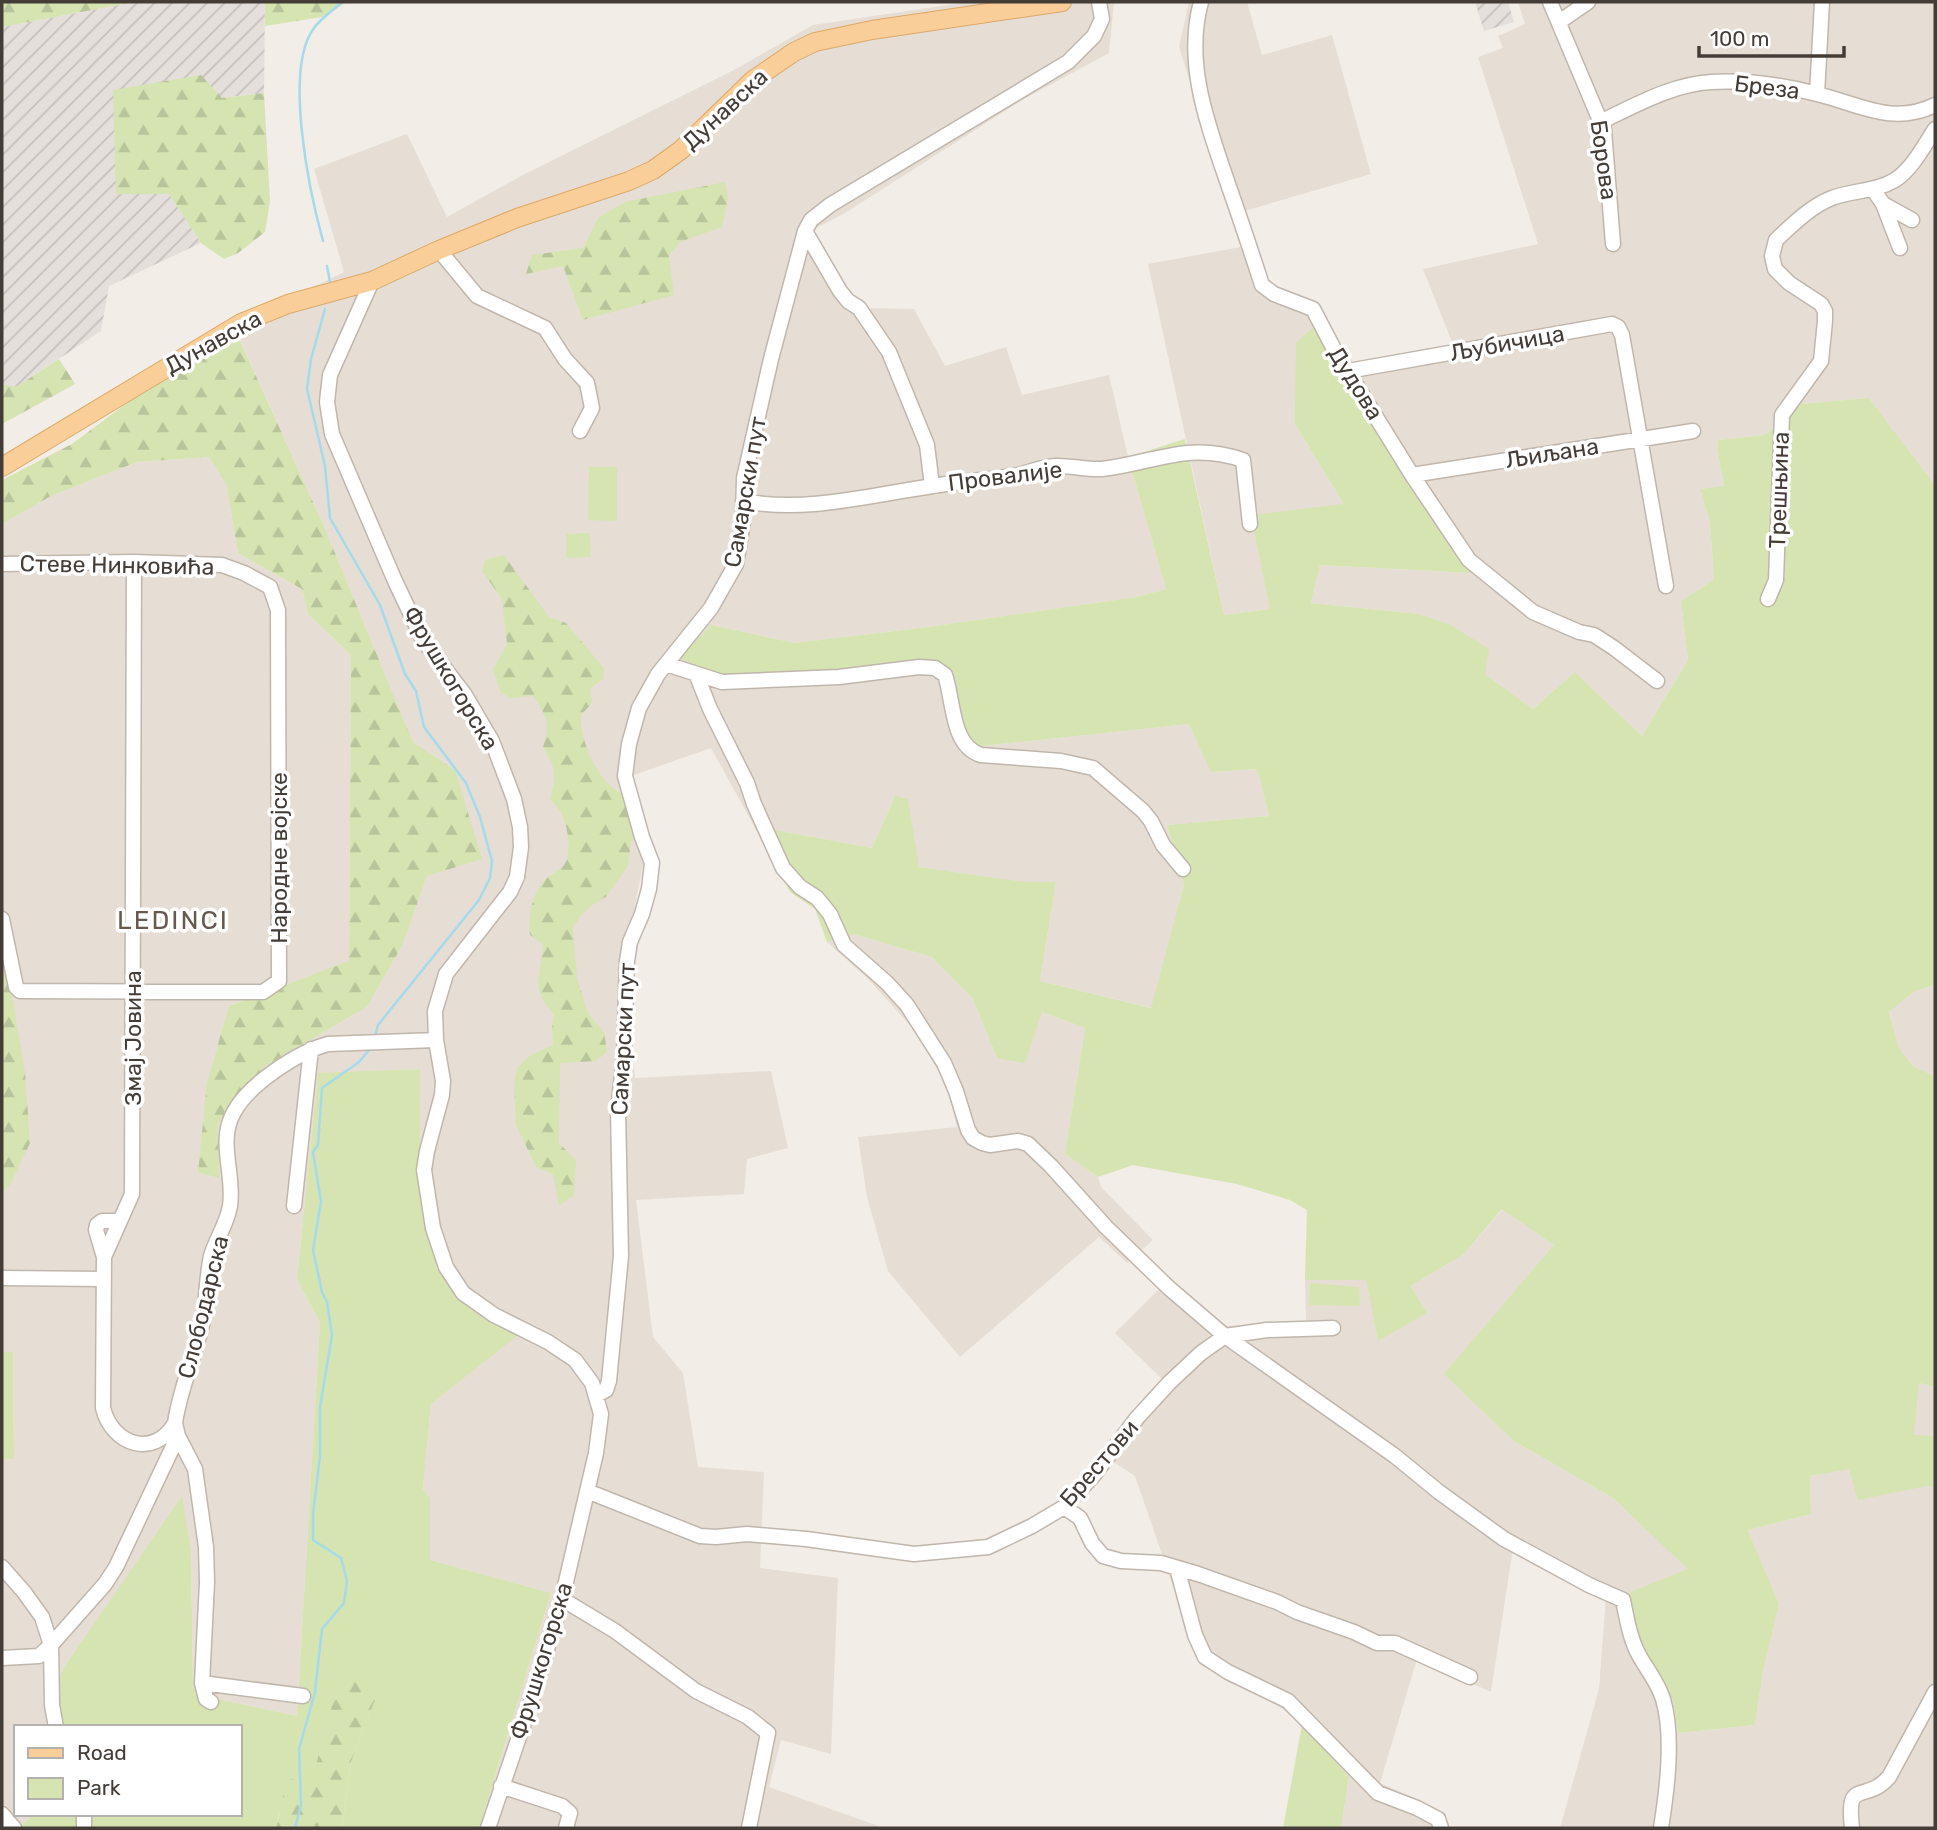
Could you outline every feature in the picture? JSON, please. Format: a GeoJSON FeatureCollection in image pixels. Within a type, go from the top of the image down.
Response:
{"type":"FeatureCollection","features":[{"type":"Feature","properties":{"kind":"main road","name":"Дунавска"},"geometry":{"type":"LineString","coordinates":[[2,467],[234,326],[288,304],[372,281],[517,218],[629,181],[653,170],[681,150],[752,80],[794,52],[815,43],[872,30],[1062,2]]}},
{"type":"Feature","properties":{"kind":"street"},"geometry":{"type":"LineString","coordinates":[[932,486],[928,445],[890,352],[859,308],[848,301],[840,291],[804,231],[811,220],[830,205],[1068,62],[1094,36],[1102,19],[1098,2]]}},
{"type":"Feature","properties":{"kind":"street","name":"Дудова"},"geometry":{"type":"LineString","coordinates":[[1201,2],[1196,19],[1197,82],[1209,127],[1262,285],[1274,293],[1313,309],[1348,371],[1458,547],[1492,581],[1533,612],[1579,632],[1594,635],[1657,681]]}},
{"type":"Feature","properties":{"kind":"street","name":"Борова"},"geometry":{"type":"LineString","coordinates":[[1550,2],[1602,121],[1613,244]]}},
{"type":"Feature","properties":{"kind":"street"},"geometry":{"type":"LineString","coordinates":[[1559,22],[1588,2]]}},
{"type":"Feature","properties":{"kind":"street"},"geometry":{"type":"LineString","coordinates":[[1817,94],[1822,2]]}},
{"type":"Feature","properties":{"kind":"street","name":"Бреза"},"geometry":{"type":"LineString","coordinates":[[1602,121],[1674,90],[1710,82],[1772,85],[1817,94],[1874,113],[1920,110],[1935,105]]}},
{"type":"Feature","properties":{"kind":"street","name":"Трешњина"},"geometry":{"type":"LineString","coordinates":[[1768,599],[1776,580],[1782,415],[1821,361],[1825,321],[1821,304],[1789,283],[1775,269],[1772,248],[1776,240],[1815,206],[1833,198],[1874,189],[1895,179],[1903,173],[1935,129]]}},
{"type":"Feature","properties":{"kind":"street"},"geometry":{"type":"LineString","coordinates":[[1874,189],[1883,204],[1900,248]]}},
{"type":"Feature","properties":{"kind":"street"},"geometry":{"type":"LineString","coordinates":[[1883,204],[1912,220]]}},
{"type":"Feature","properties":{"kind":"street","name":"Самарски пут"},"geometry":{"type":"LineString","coordinates":[[597,1395],[606,1390],[609,1381],[621,1256],[618,1111],[624,1057],[627,961],[630,942],[649,889],[652,863],[625,776],[629,744],[639,708],[666,664],[711,608],[736,564],[740,544],[744,478],[804,231]]}},
{"type":"Feature","properties":{"kind":"street"},"geometry":{"type":"LineString","coordinates":[[439,250],[477,296],[545,328],[565,359],[587,383],[592,408],[580,431]]}},
{"type":"Feature","properties":{"kind":"street","name":"Фрушкогорска"},"geometry":{"type":"LineString","coordinates":[[372,281],[330,375],[327,402],[332,434],[390,571],[423,639],[470,704],[492,741],[510,789],[520,827],[521,847],[517,877],[492,915],[446,974],[435,1011],[436,1040],[443,1081],[424,1170],[429,1208],[441,1255],[463,1293],[494,1315],[564,1350],[584,1370],[597,1395],[601,1414],[599,1437],[562,1599],[534,1693],[488,1828]]}},
{"type":"Feature","properties":{"kind":"street"},"geometry":{"type":"LineString","coordinates":[[344,289],[355,320]]}},
{"type":"Feature","properties":{"kind":"street","name":"Љубичица"},"geometry":{"type":"LineString","coordinates":[[1348,371],[1612,324],[1618,327],[1622,335],[1639,439]]}},
{"type":"Feature","properties":{"kind":"street","name":"Љиљана"},"geometry":{"type":"LineString","coordinates":[[1412,475],[1693,431]]}},
{"type":"Feature","properties":{"kind":"street"},"geometry":{"type":"LineString","coordinates":[[1639,439],[1666,586]]}},
{"type":"Feature","properties":{"kind":"street","name":"Провалије"},"geometry":{"type":"LineString","coordinates":[[743,501],[784,505],[854,500],[1017,475],[1054,466],[1102,469],[1188,451],[1242,460],[1250,524]]}},
{"type":"Feature","properties":{"kind":"street","name":"Стеве Нинковића"},"geometry":{"type":"LineString","coordinates":[[2,564],[134,562],[222,565],[270,587]]}},
{"type":"Feature","properties":{"kind":"street","name":"Змај Јовина"},"geometry":{"type":"LineString","coordinates":[[104,1279],[104,1256],[96,1225],[102,1221],[120,1221],[132,1194],[134,562]]}},
{"type":"Feature","properties":{"kind":"street","name":"Народне војске"},"geometry":{"type":"LineString","coordinates":[[133,991],[263,992],[279,981],[278,610],[270,587]]}},
{"type":"Feature","properties":{"kind":"street"},"geometry":{"type":"LineString","coordinates":[[666,664],[722,682],[839,677],[901,668],[935,668],[945,675],[961,737],[969,751],[981,755],[1061,761],[1093,768],[1143,811],[1163,845],[1183,869]]}},
{"type":"Feature","properties":{"kind":"street"},"geometry":{"type":"LineString","coordinates":[[697,676],[783,868],[831,914],[844,945],[887,983],[907,1005],[944,1063],[973,1138],[990,1145],[1018,1141],[1028,1144],[1106,1227],[1169,1288],[1225,1336],[1395,1455],[1439,1492],[1504,1538],[1589,1585],[1623,1600],[1628,1625],[1639,1654],[1655,1679],[1664,1701],[1668,1764],[1661,1828]]}},
{"type":"Feature","properties":{"kind":"street"},"geometry":{"type":"LineString","coordinates":[[2,919],[16,987],[20,991],[133,991]]}},
{"type":"Feature","properties":{"kind":"street","name":"Слободарска"},"geometry":{"type":"LineString","coordinates":[[51,1645],[105,1584],[116,1567],[176,1429],[203,1321],[207,1274],[212,1253],[230,1206],[226,1143],[234,1111],[260,1084],[311,1049],[328,1044],[387,1044],[436,1040]]}},
{"type":"Feature","properties":{"kind":"street"},"geometry":{"type":"LineString","coordinates":[[294,1206],[311,1049]]}},
{"type":"Feature","properties":{"kind":"street"},"geometry":{"type":"LineString","coordinates":[[2,1278],[104,1279],[102,1394],[106,1421],[124,1440],[137,1444],[151,1443],[176,1429],[195,1469],[206,1547],[202,1683],[206,1699],[211,1702]]}},
{"type":"Feature","properties":{"kind":"street","name":"Брестови"},"geometry":{"type":"LineString","coordinates":[[587,1491],[700,1536],[759,1535],[914,1554],[988,1547],[1064,1507],[1169,1383],[1201,1353],[1225,1336],[1267,1330],[1333,1328]]}},
{"type":"Feature","properties":{"kind":"street"},"geometry":{"type":"LineString","coordinates":[[1064,1507],[1080,1518],[1091,1543],[1103,1556],[1121,1561],[1161,1563],[1177,1568],[1277,1602],[1377,1643],[1395,1643],[1470,1677]]}},
{"type":"Feature","properties":{"kind":"street"},"geometry":{"type":"LineString","coordinates":[[2,1567],[24,1591],[42,1617],[51,1645],[52,1705],[56,1725]]}},
{"type":"Feature","properties":{"kind":"street"},"geometry":{"type":"LineString","coordinates":[[1177,1568],[1195,1635],[1205,1657],[1228,1672],[1288,1701],[1378,1793],[1418,1808],[1438,1819],[1441,1828]]}},
{"type":"Feature","properties":{"kind":"street"},"geometry":{"type":"LineString","coordinates":[[562,1599],[615,1631],[696,1691],[748,1717],[768,1733],[748,1828]]}},
{"type":"Feature","properties":{"kind":"street"},"geometry":{"type":"LineString","coordinates":[[2,1658],[39,1656],[51,1645]]}},
{"type":"Feature","properties":{"kind":"street"},"geometry":{"type":"LineString","coordinates":[[202,1683],[303,1696]]}},
{"type":"Feature","properties":{"kind":"street"},"geometry":{"type":"LineString","coordinates":[[1852,1828],[1851,1800],[1856,1794],[1881,1786],[1889,1777],[1935,1692]]}},
{"type":"Feature","properties":{"kind":"street"},"geometry":{"type":"LineString","coordinates":[[501,1786],[562,1807],[570,1813],[566,1828]]}},
{"type":"Feature","properties":{"kind":"street"},"geometry":{"type":"LineString","coordinates":[[2,1815],[14,1828]]}},
{"type":"Feature","properties":{"kind":"shaded area"},"geometry":{"type":"Polygon","coordinates":[[[134,2],[265,2],[264,93],[222,98],[169,194],[201,243],[109,286],[101,331],[16,387],[2,384],[2,27],[134,2]]]}},
{"type":"Feature","properties":{"kind":"shaded area"},"geometry":{"type":"Polygon","coordinates":[[[968,2],[1114,2],[1109,53],[1024,99],[845,213],[807,233],[862,308],[914,309],[945,366],[1006,347],[1022,395],[1109,375],[1128,457],[1166,589],[1137,597],[795,643],[711,625],[680,658],[905,666],[942,674],[973,747],[1189,724],[1212,772],[1257,769],[1269,816],[1167,825],[1184,885],[1152,1008],[1040,981],[1056,882],[1024,883],[919,867],[895,796],[872,848],[754,826],[711,748],[631,776],[643,864],[623,968],[635,1078],[771,1071],[788,1148],[747,1159],[744,1194],[636,1200],[653,1337],[683,1373],[698,1467],[764,1472],[760,1568],[838,1578],[831,1754],[781,1740],[769,1787],[884,1828],[479,1828],[551,1593],[430,1560],[430,1498],[423,1489],[431,1404],[516,1336],[465,1304],[437,1269],[420,1191],[420,1069],[318,1074],[297,1279],[320,1323],[297,1716],[204,1696],[193,1687],[191,1551],[181,1497],[60,1725],[14,1725],[14,1816],[32,1816],[19,1828],[2,1828],[2,1459],[14,1459],[13,1353],[2,1352],[2,1192],[10,1185],[2,936],[2,524],[51,496],[137,462],[209,457],[226,483],[238,553],[302,589],[308,614],[351,655],[349,962],[229,1006],[207,1082],[219,1178],[218,1123],[264,1067],[367,1007],[403,944],[427,876],[455,770],[413,742],[323,524],[234,326],[344,272],[314,169],[407,134],[447,217],[521,176],[734,70],[813,25],[968,2]]]}},
{"type":"Feature","properties":{"kind":"shaded area"},"geometry":{"type":"Polygon","coordinates":[[[1189,2],[1247,2],[1262,55],[1332,35],[1371,174],[1231,215],[1179,47],[1189,2]]]}},
{"type":"Feature","properties":{"kind":"shaded area"},"geometry":{"type":"Polygon","coordinates":[[[1475,2],[1508,2],[1514,22],[1484,31],[1475,2]]]}},
{"type":"Feature","properties":{"kind":"shaded area"},"geometry":{"type":"Polygon","coordinates":[[[1518,2],[1935,2],[1935,485],[1869,398],[1801,404],[1765,435],[1718,440],[1717,449],[1724,486],[1700,489],[1710,522],[1714,581],[1681,601],[1688,660],[1642,736],[1575,672],[1533,709],[1485,674],[1419,614],[1311,603],[1320,565],[1470,573],[1295,424],[1344,504],[1270,609],[1224,615],[1148,264],[1257,244],[1269,283],[1309,301],[1353,364],[1454,347],[1423,269],[1538,244],[1478,57],[1503,48],[1498,36],[1525,24],[1518,2]]]}},
{"type":"Feature","properties":{"kind":"shaded area"},"geometry":{"type":"Polygon","coordinates":[[[853,934],[932,957],[973,999],[997,1058],[1042,1012],[1085,1028],[1065,1154],[1098,1177],[1101,1187],[1153,1240],[1127,1263],[1099,1237],[960,1357],[888,1271],[867,1197],[858,1137],[957,1127],[947,1086],[915,1031],[869,980],[827,942],[853,934]]]}},
{"type":"Feature","properties":{"kind":"shaded area"},"geometry":{"type":"Polygon","coordinates":[[[1935,985],[1935,1076],[1914,1067],[1899,1048],[1889,1011],[1915,991],[1935,985]]]}},
{"type":"Feature","properties":{"kind":"shaded area"},"geometry":{"type":"Polygon","coordinates":[[[1503,1209],[1554,1245],[1514,1441],[1613,1498],[1689,1569],[1644,1655],[1673,1700],[1678,1733],[1755,1725],[1763,1672],[1779,1604],[1748,1530],[1811,1514],[1810,1476],[1849,1468],[1935,1487],[1935,1828],[1560,1828],[1599,1689],[1606,1597],[1513,1548],[1491,1692],[1417,1659],[1380,1783],[1446,1813],[1442,1828],[1341,1828],[1349,1777],[1302,1725],[1276,1704],[1200,1665],[1135,1476],[1103,1455],[1162,1379],[1115,1333],[1168,1280],[1227,1326],[1306,1322],[1305,1280],[1366,1279],[1378,1340],[1427,1313],[1411,1286],[1464,1254],[1503,1209]]]}},
{"type":"Feature","properties":{"kind":"shaded area"},"geometry":{"type":"Polygon","coordinates":[[[1919,1383],[1935,1387],[1935,1436],[1913,1436],[1919,1383]]]}},
{"type":"Feature","properties":{"kind":"green space"},"geometry":{"type":"Polygon","coordinates":[[[2,2],[134,2],[2,27],[2,2]]]}},
{"type":"Feature","properties":{"kind":"green space"},"geometry":{"type":"Polygon","coordinates":[[[265,2],[347,2],[322,17],[265,26],[265,2]]]}},
{"type":"Feature","properties":{"kind":"green space"},"geometry":{"type":"Polygon","coordinates":[[[201,75],[222,98],[264,93],[270,201],[265,232],[238,253],[224,259],[201,243],[169,194],[116,194],[113,90],[201,75]]]}},
{"type":"Feature","properties":{"kind":"green space"},"geometry":{"type":"Polygon","coordinates":[[[725,182],[728,198],[722,227],[680,242],[669,256],[674,295],[583,320],[563,266],[526,274],[532,255],[583,248],[598,218],[625,202],[725,182]]]}},
{"type":"Feature","properties":{"kind":"green space"},"geometry":{"type":"Polygon","coordinates":[[[1313,328],[1399,466],[1471,573],[1320,565],[1311,603],[1419,614],[1451,625],[1489,649],[1485,674],[1533,709],[1575,672],[1642,736],[1688,660],[1681,601],[1714,580],[1710,522],[1700,489],[1724,486],[1717,449],[1718,440],[1765,435],[1801,404],[1869,398],[1935,485],[1935,985],[1915,991],[1889,1012],[1899,1048],[1914,1067],[1935,1076],[1935,1387],[1919,1383],[1914,1435],[1935,1436],[1935,1487],[1927,1486],[1858,1500],[1849,1469],[1810,1476],[1811,1514],[1748,1530],[1779,1604],[1763,1672],[1755,1725],[1678,1733],[1673,1700],[1644,1655],[1626,1594],[1688,1569],[1613,1498],[1514,1441],[1444,1374],[1554,1245],[1502,1209],[1464,1254],[1411,1286],[1427,1313],[1378,1341],[1366,1280],[1305,1280],[1307,1210],[1290,1200],[1237,1184],[1133,1165],[1098,1177],[1065,1154],[1085,1028],[1042,1012],[1025,1063],[997,1058],[973,999],[932,957],[853,934],[827,942],[815,909],[790,892],[754,826],[872,848],[895,796],[908,799],[919,867],[1024,882],[1056,882],[1040,981],[1151,1008],[1184,885],[1167,825],[1269,816],[1257,769],[1211,772],[1189,724],[973,747],[942,674],[905,666],[727,679],[679,658],[711,625],[795,643],[1137,597],[1166,589],[1128,457],[1185,439],[1224,615],[1270,609],[1251,515],[1344,504],[1295,424],[1296,343],[1313,328]]]}},
{"type":"Feature","properties":{"kind":"green space"},"geometry":{"type":"Polygon","coordinates":[[[239,338],[323,524],[413,742],[455,770],[482,859],[427,876],[403,944],[367,1007],[264,1067],[218,1123],[219,1178],[198,1172],[207,1082],[229,1006],[349,961],[351,655],[308,614],[302,589],[238,553],[226,483],[209,457],[137,462],[51,496],[2,524],[2,480],[72,444],[150,386],[239,338]]]}},
{"type":"Feature","properties":{"kind":"green space"},"geometry":{"type":"Polygon","coordinates":[[[59,359],[75,384],[2,424],[2,384],[16,387],[59,359]]]}},
{"type":"Feature","properties":{"kind":"green space"},"geometry":{"type":"Polygon","coordinates":[[[589,467],[617,467],[617,521],[588,520],[589,467]]]}},
{"type":"Feature","properties":{"kind":"green space"},"geometry":{"type":"Polygon","coordinates":[[[590,533],[591,557],[566,558],[566,534],[590,533]]]}},
{"type":"Feature","properties":{"kind":"green space"},"geometry":{"type":"Polygon","coordinates":[[[504,555],[549,617],[566,623],[604,668],[603,679],[590,689],[592,703],[581,715],[581,725],[588,750],[600,774],[617,791],[626,795],[636,838],[631,842],[628,866],[606,897],[581,915],[573,928],[577,978],[588,1013],[604,1032],[607,1052],[596,1061],[560,1063],[559,1143],[576,1160],[574,1195],[559,1206],[553,1174],[536,1167],[516,1125],[514,1086],[517,1068],[529,1056],[553,1045],[554,1015],[541,996],[538,981],[543,944],[530,935],[530,920],[532,904],[542,883],[562,867],[566,860],[568,841],[562,814],[550,799],[554,772],[543,747],[547,726],[544,715],[533,696],[512,698],[501,693],[493,669],[507,644],[502,599],[482,571],[485,560],[504,555]]]}},
{"type":"Feature","properties":{"kind":"green space"},"geometry":{"type":"Polygon","coordinates":[[[2,936],[25,1072],[30,1143],[10,1185],[2,1192],[2,936]]]}},
{"type":"Feature","properties":{"kind":"green space"},"geometry":{"type":"Polygon","coordinates":[[[420,1069],[420,1191],[437,1269],[465,1304],[517,1336],[431,1404],[423,1489],[430,1498],[430,1560],[551,1593],[479,1828],[342,1828],[351,1762],[378,1692],[340,1676],[311,1785],[279,1812],[276,1828],[19,1828],[32,1816],[242,1816],[242,1725],[58,1725],[49,1699],[65,1666],[182,1496],[191,1551],[193,1687],[204,1696],[297,1716],[320,1323],[297,1279],[318,1073],[420,1069]]]}},
{"type":"Feature","properties":{"kind":"green space"},"geometry":{"type":"Polygon","coordinates":[[[1310,1283],[1359,1287],[1360,1306],[1309,1305],[1310,1283]]]}},
{"type":"Feature","properties":{"kind":"green space"},"geometry":{"type":"Polygon","coordinates":[[[2,1352],[13,1352],[14,1459],[2,1459],[2,1352]]]}},
{"type":"Feature","properties":{"kind":"green space"},"geometry":{"type":"Polygon","coordinates":[[[361,1674],[378,1692],[351,1762],[342,1828],[276,1828],[287,1778],[311,1784],[340,1675],[361,1674]]]}},
{"type":"Feature","properties":{"kind":"green space"},"geometry":{"type":"Polygon","coordinates":[[[1302,1725],[1349,1777],[1341,1828],[1283,1828],[1302,1725]]]}},
{"type":"Feature","properties":{"kind":"waterway"},"geometry":{"type":"LineString","coordinates":[[323,241],[306,164],[300,72],[305,47],[314,28],[342,2]]}},
{"type":"Feature","properties":{"kind":"waterway"},"geometry":{"type":"LineString","coordinates":[[327,266],[330,282]]}},
{"type":"Feature","properties":{"kind":"waterway"},"geometry":{"type":"LineString","coordinates":[[325,309],[311,359],[307,389],[325,466],[330,518],[380,605],[405,674],[416,691],[424,727],[466,783],[480,817],[492,861],[490,878],[479,900],[378,1025],[375,1036]]}},
{"type":"Feature","properties":{"kind":"waterway"},"geometry":{"type":"LineString","coordinates":[[295,1828],[301,1805],[299,1749],[315,1692],[322,1629],[344,1603],[347,1581],[341,1558],[313,1540],[313,1514],[320,1456],[320,1407],[332,1335],[327,1302],[322,1292],[313,1250],[321,1202],[313,1152],[318,1145],[322,1088],[359,1062],[370,1049]]}},
{"type":"Feature","properties":{"kind":"district","name":"LEDINCI"},"geometry":{"type":"Point","coordinates":[173,920]}}]}
